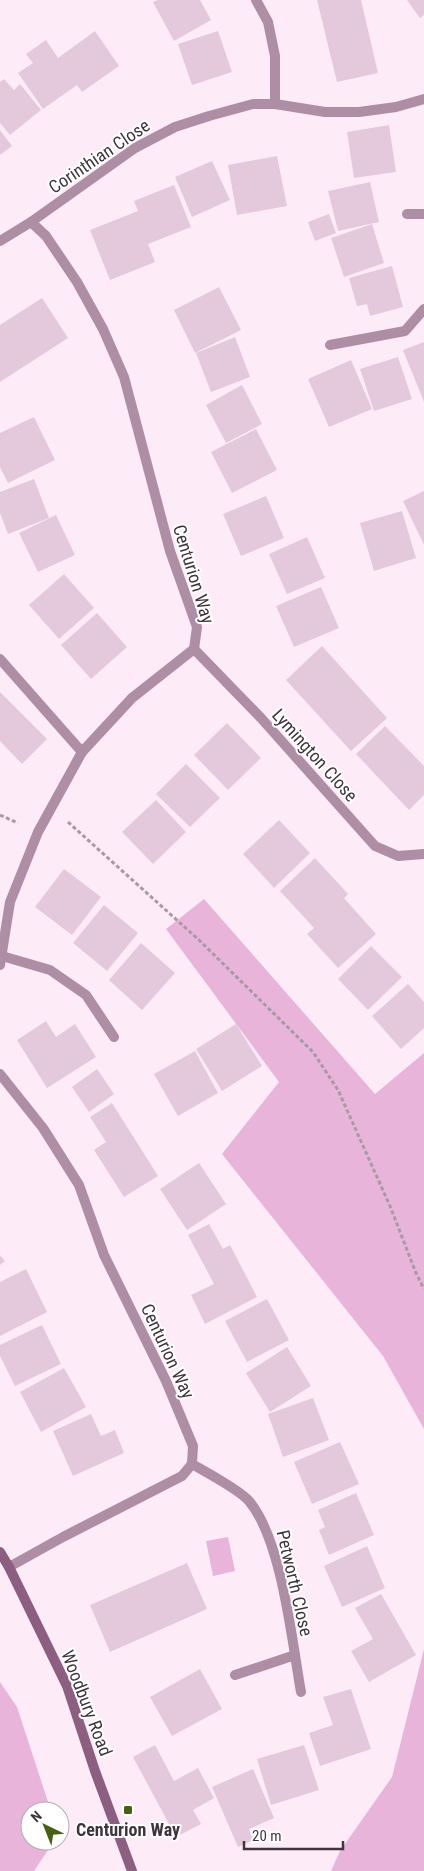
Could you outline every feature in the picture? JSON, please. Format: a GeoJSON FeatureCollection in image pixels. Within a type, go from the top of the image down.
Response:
{"type":"FeatureCollection","features":[{"type":"Feature","properties":{"kind":"street"},"geometry":{"type":"LineString","coordinates":[[256,0],[268,22],[275,56],[275,104]]}},
{"type":"Feature","properties":{"kind":"street","name":"Corinthian Close"},"geometry":{"type":"LineString","coordinates":[[31,222],[135,148],[175,127],[209,116],[254,104],[275,104],[325,112],[359,112],[396,107],[424,99]]}},
{"type":"Feature","properties":{"kind":"street"},"geometry":{"type":"LineString","coordinates":[[407,214],[424,214]]}},
{"type":"Feature","properties":{"kind":"street"},"geometry":{"type":"LineString","coordinates":[[0,241],[31,222]]}},
{"type":"Feature","properties":{"kind":"street","name":"Centurion Way"},"geometry":{"type":"LineString","coordinates":[[1,960],[10,902],[38,832],[82,752],[132,698],[194,649],[197,626],[170,551],[124,377],[103,329],[77,282],[46,236],[31,222]]}},
{"type":"Feature","properties":{"kind":"street"},"geometry":{"type":"LineString","coordinates":[[330,345],[405,331],[424,309]]}},
{"type":"Feature","properties":{"kind":"street","name":"Lymington Close"},"geometry":{"type":"LineString","coordinates":[[194,649],[261,718],[375,846],[398,856],[424,854]]}},
{"type":"Feature","properties":{"kind":"street"},"geometry":{"type":"LineString","coordinates":[[0,659],[82,752]]}},
{"type":"Feature","properties":{"kind":"street"},"geometry":{"type":"LineString","coordinates":[[1,960],[50,970],[86,995],[114,1037]]}},
{"type":"Feature","properties":{"kind":"street","name":"Centurion Way"},"geometry":{"type":"LineString","coordinates":[[0,1074],[43,1128],[79,1185],[104,1255],[166,1381],[193,1446],[192,1464]]}},
{"type":"Feature","properties":{"kind":"street"},"geometry":{"type":"LineString","coordinates":[[9,1567],[182,1476],[192,1464]]}},
{"type":"Feature","properties":{"kind":"street","name":"Petworth Close"},"geometry":{"type":"LineString","coordinates":[[192,1464],[249,1500],[266,1527],[281,1582],[301,1692]]}},
{"type":"Feature","properties":{"kind":"street","name":"Woodbury Road"},"geometry":{"type":"LineString","coordinates":[[0,1552],[67,1686],[132,1871]]}},
{"type":"Feature","properties":{"kind":"street","name":"Petworth Close"},"geometry":{"type":"LineString","coordinates":[[235,1675],[294,1655]]}},
{"type":"Feature","properties":{"kind":"path"},"geometry":{"type":"LineString","coordinates":[[0,815],[38,832],[66,821],[198,940],[314,1052],[338,1090],[390,1206],[424,1289]]}},
{"type":"Feature","properties":{"kind":"shaded area"},"geometry":{"type":"Polygon","coordinates":[[[204,899],[375,1094],[424,1053],[424,1429],[383,1356],[222,1154],[279,1082],[166,929],[204,899]]]}},
{"type":"Feature","properties":{"kind":"shaded area"},"geometry":{"type":"Polygon","coordinates":[[[228,1537],[235,1571],[213,1576],[206,1541],[228,1537]]]}},
{"type":"Feature","properties":{"kind":"shaded area"},"geometry":{"type":"Polygon","coordinates":[[[424,1649],[424,1871],[331,1871],[340,1851],[392,1777],[424,1649]]]}},
{"type":"Feature","properties":{"kind":"shaded area"},"geometry":{"type":"Polygon","coordinates":[[[0,1682],[17,1707],[48,1801],[20,1801],[20,1851],[47,1851],[34,1871],[0,1871],[0,1682]]]}},
{"type":"Feature","properties":{"kind":"building"},"geometry":{"type":"Polygon","coordinates":[[[158,0],[200,0],[211,20],[174,41],[153,2],[158,0]]]}},
{"type":"Feature","properties":{"kind":"building"},"geometry":{"type":"Polygon","coordinates":[[[317,0],[361,0],[378,73],[337,82],[317,0]]]}},
{"type":"Feature","properties":{"kind":"building"},"geometry":{"type":"Polygon","coordinates":[[[407,0],[424,0],[424,15],[420,18],[407,0]]]}},
{"type":"Feature","properties":{"kind":"building"},"geometry":{"type":"Polygon","coordinates":[[[95,31],[119,66],[82,92],[77,85],[43,109],[18,73],[33,63],[26,54],[46,40],[58,58],[95,31]]]}},
{"type":"Feature","properties":{"kind":"building"},"geometry":{"type":"Polygon","coordinates":[[[218,31],[232,72],[192,85],[178,44],[218,31]]]}},
{"type":"Feature","properties":{"kind":"building"},"geometry":{"type":"Polygon","coordinates":[[[4,79],[14,90],[20,84],[41,110],[10,135],[0,123],[0,82],[4,79]]]}},
{"type":"Feature","properties":{"kind":"building"},"geometry":{"type":"Polygon","coordinates":[[[389,125],[396,172],[354,178],[347,132],[389,125]]]}},
{"type":"Feature","properties":{"kind":"building"},"geometry":{"type":"Polygon","coordinates":[[[0,130],[12,146],[0,155],[0,130]]]}},
{"type":"Feature","properties":{"kind":"building"},"geometry":{"type":"Polygon","coordinates":[[[277,156],[287,206],[237,215],[228,165],[277,156]]]}},
{"type":"Feature","properties":{"kind":"building"},"geometry":{"type":"Polygon","coordinates":[[[212,161],[230,200],[192,217],[175,177],[212,161]]]}},
{"type":"Feature","properties":{"kind":"building"},"geometry":{"type":"Polygon","coordinates":[[[370,182],[379,222],[338,231],[328,191],[370,182]]]}},
{"type":"Feature","properties":{"kind":"building"},"geometry":{"type":"Polygon","coordinates":[[[174,185],[191,227],[148,244],[155,262],[110,280],[90,230],[138,211],[134,201],[174,185]]]}},
{"type":"Feature","properties":{"kind":"building"},"geometry":{"type":"Polygon","coordinates":[[[329,214],[336,233],[315,241],[308,222],[329,214]]]}},
{"type":"Feature","properties":{"kind":"building"},"geometry":{"type":"Polygon","coordinates":[[[372,224],[384,263],[344,277],[331,238],[372,224]]]}},
{"type":"Feature","properties":{"kind":"building"},"geometry":{"type":"Polygon","coordinates":[[[392,266],[403,307],[370,316],[367,304],[357,306],[349,278],[392,266]]]}},
{"type":"Feature","properties":{"kind":"building"},"geometry":{"type":"Polygon","coordinates":[[[219,287],[241,330],[195,353],[174,310],[219,287]]]}},
{"type":"Feature","properties":{"kind":"building"},"geometry":{"type":"Polygon","coordinates":[[[42,298],[68,338],[0,382],[0,325],[42,298]]]}},
{"type":"Feature","properties":{"kind":"building"},"geometry":{"type":"Polygon","coordinates":[[[235,337],[250,377],[211,392],[196,353],[235,337]]]}},
{"type":"Feature","properties":{"kind":"building"},"geometry":{"type":"Polygon","coordinates":[[[424,342],[424,402],[403,350],[424,342]]]}},
{"type":"Feature","properties":{"kind":"building"},"geometry":{"type":"Polygon","coordinates":[[[398,357],[412,399],[374,411],[360,369],[398,357]]]}},
{"type":"Feature","properties":{"kind":"building"},"geometry":{"type":"Polygon","coordinates":[[[351,360],[372,409],[329,427],[308,379],[351,360]]]}},
{"type":"Feature","properties":{"kind":"building"},"geometry":{"type":"Polygon","coordinates":[[[242,385],[262,424],[226,443],[206,405],[242,385]]]}},
{"type":"Feature","properties":{"kind":"building"},"geometry":{"type":"Polygon","coordinates":[[[34,417],[55,460],[8,483],[0,467],[0,433],[34,417]]]}},
{"type":"Feature","properties":{"kind":"building"},"geometry":{"type":"Polygon","coordinates":[[[256,429],[277,470],[232,493],[211,452],[256,429]]]}},
{"type":"Feature","properties":{"kind":"building"},"geometry":{"type":"Polygon","coordinates":[[[34,479],[49,518],[8,534],[0,513],[0,492],[34,479]]]}},
{"type":"Feature","properties":{"kind":"building"},"geometry":{"type":"Polygon","coordinates":[[[424,491],[424,545],[403,501],[424,491]]]}},
{"type":"Feature","properties":{"kind":"building"},"geometry":{"type":"Polygon","coordinates":[[[266,496],[284,538],[241,556],[223,514],[266,496]]]}},
{"type":"Feature","properties":{"kind":"building"},"geometry":{"type":"Polygon","coordinates":[[[402,511],[416,558],[374,571],[360,523],[402,511]]]}},
{"type":"Feature","properties":{"kind":"building"},"geometry":{"type":"Polygon","coordinates":[[[56,515],[75,555],[38,572],[19,533],[56,515]]]}},
{"type":"Feature","properties":{"kind":"building"},"geometry":{"type":"Polygon","coordinates":[[[307,537],[325,578],[287,594],[269,554],[307,537]]]}},
{"type":"Feature","properties":{"kind":"building"},"geometry":{"type":"Polygon","coordinates":[[[64,574],[94,608],[59,639],[29,605],[64,574]]]}},
{"type":"Feature","properties":{"kind":"building"},"geometry":{"type":"Polygon","coordinates":[[[321,587],[339,628],[294,647],[276,606],[321,587]]]}},
{"type":"Feature","properties":{"kind":"building"},"geometry":{"type":"Polygon","coordinates":[[[97,613],[127,647],[91,679],[61,645],[97,613]]]}},
{"type":"Feature","properties":{"kind":"building"},"geometry":{"type":"Polygon","coordinates":[[[322,646],[387,718],[351,751],[286,680],[322,646]]]}},
{"type":"Feature","properties":{"kind":"building"},"geometry":{"type":"Polygon","coordinates":[[[0,692],[47,739],[22,764],[0,741],[0,692]]]}},
{"type":"Feature","properties":{"kind":"building"},"geometry":{"type":"Polygon","coordinates":[[[227,723],[261,758],[228,790],[194,755],[227,723]]]}},
{"type":"Feature","properties":{"kind":"building"},"geometry":{"type":"Polygon","coordinates":[[[385,726],[424,766],[424,795],[409,810],[356,754],[385,726]]]}},
{"type":"Feature","properties":{"kind":"building"},"geometry":{"type":"Polygon","coordinates":[[[186,764],[220,798],[190,827],[156,794],[186,764]]]}},
{"type":"Feature","properties":{"kind":"building"},"geometry":{"type":"Polygon","coordinates":[[[156,800],[186,832],[153,864],[122,832],[156,800]]]}},
{"type":"Feature","properties":{"kind":"building"},"geometry":{"type":"Polygon","coordinates":[[[279,820],[310,853],[274,888],[243,854],[279,820]]]}},
{"type":"Feature","properties":{"kind":"building"},"geometry":{"type":"Polygon","coordinates":[[[315,858],[348,894],[344,898],[376,934],[338,968],[307,934],[314,928],[280,891],[315,858]]]}},
{"type":"Feature","properties":{"kind":"building"},"geometry":{"type":"Polygon","coordinates":[[[64,869],[101,897],[72,935],[35,907],[64,869]]]}},
{"type":"Feature","properties":{"kind":"building"},"geometry":{"type":"Polygon","coordinates":[[[104,905],[138,933],[107,971],[73,943],[104,905]]]}},
{"type":"Feature","properties":{"kind":"building"},"geometry":{"type":"Polygon","coordinates":[[[141,943],[175,973],[142,1010],[109,980],[141,943]]]}},
{"type":"Feature","properties":{"kind":"building"},"geometry":{"type":"Polygon","coordinates":[[[371,946],[402,977],[368,1010],[338,979],[371,946]]]}},
{"type":"Feature","properties":{"kind":"building"},"geometry":{"type":"Polygon","coordinates":[[[408,984],[424,1002],[424,1028],[401,1049],[372,1016],[408,984]]]}},
{"type":"Feature","properties":{"kind":"building"},"geometry":{"type":"Polygon","coordinates":[[[46,1021],[56,1037],[75,1024],[96,1057],[47,1088],[17,1040],[46,1021]]]}},
{"type":"Feature","properties":{"kind":"building"},"geometry":{"type":"Polygon","coordinates":[[[236,1024],[262,1066],[222,1091],[196,1049],[236,1024]]]}},
{"type":"Feature","properties":{"kind":"building"},"geometry":{"type":"Polygon","coordinates":[[[195,1051],[218,1093],[178,1116],[154,1074],[195,1051]]]}},
{"type":"Feature","properties":{"kind":"building"},"geometry":{"type":"Polygon","coordinates":[[[97,1069],[114,1094],[89,1112],[72,1087],[97,1069]]]}},
{"type":"Feature","properties":{"kind":"building"},"geometry":{"type":"Polygon","coordinates":[[[112,1103],[158,1176],[124,1197],[94,1150],[106,1142],[90,1117],[112,1103]]]}},
{"type":"Feature","properties":{"kind":"building"},"geometry":{"type":"Polygon","coordinates":[[[199,1163],[226,1204],[187,1230],[160,1189],[199,1163]]]}},
{"type":"Feature","properties":{"kind":"building"},"geometry":{"type":"Polygon","coordinates":[[[209,1224],[223,1249],[230,1245],[257,1297],[205,1324],[191,1295],[214,1284],[188,1235],[209,1224]]]}},
{"type":"Feature","properties":{"kind":"building"},"geometry":{"type":"Polygon","coordinates":[[[0,1255],[5,1261],[0,1265],[0,1255]]]}},
{"type":"Feature","properties":{"kind":"building"},"geometry":{"type":"Polygon","coordinates":[[[26,1269],[47,1312],[0,1336],[0,1282],[26,1269]]]}},
{"type":"Feature","properties":{"kind":"building"},"geometry":{"type":"Polygon","coordinates":[[[267,1299],[289,1340],[247,1362],[225,1321],[267,1299]]]}},
{"type":"Feature","properties":{"kind":"building"},"geometry":{"type":"Polygon","coordinates":[[[42,1325],[61,1364],[15,1386],[0,1356],[0,1345],[42,1325]]]}},
{"type":"Feature","properties":{"kind":"building"},"geometry":{"type":"Polygon","coordinates":[[[287,1347],[311,1386],[270,1412],[246,1373],[287,1347]]]}},
{"type":"Feature","properties":{"kind":"building"},"geometry":{"type":"Polygon","coordinates":[[[64,1368],[86,1407],[41,1432],[20,1392],[64,1368]]]}},
{"type":"Feature","properties":{"kind":"building"},"geometry":{"type":"Polygon","coordinates":[[[313,1398],[329,1440],[283,1457],[268,1414],[313,1398]]]}},
{"type":"Feature","properties":{"kind":"building"},"geometry":{"type":"Polygon","coordinates":[[[91,1414],[101,1436],[115,1430],[124,1453],[73,1476],[53,1431],[91,1414]]]}},
{"type":"Feature","properties":{"kind":"building"},"geometry":{"type":"Polygon","coordinates":[[[340,1442],[359,1484],[312,1504],[294,1462],[340,1442]]]}},
{"type":"Feature","properties":{"kind":"building"},"geometry":{"type":"Polygon","coordinates":[[[356,1493],[374,1535],[329,1555],[319,1530],[325,1527],[318,1510],[356,1493]]]}},
{"type":"Feature","properties":{"kind":"building"},"geometry":{"type":"Polygon","coordinates":[[[367,1546],[385,1588],[342,1607],[324,1566],[367,1546]]]}},
{"type":"Feature","properties":{"kind":"building"},"geometry":{"type":"Polygon","coordinates":[[[187,1563],[207,1609],[110,1652],[90,1605],[187,1563]]]}},
{"type":"Feature","properties":{"kind":"building"},"geometry":{"type":"Polygon","coordinates":[[[381,1594],[416,1655],[369,1682],[351,1651],[373,1639],[355,1608],[381,1594]]]}},
{"type":"Feature","properties":{"kind":"building"},"geometry":{"type":"Polygon","coordinates":[[[200,1669],[222,1709],[172,1736],[150,1697],[200,1669]]]}},
{"type":"Feature","properties":{"kind":"building"},"geometry":{"type":"Polygon","coordinates":[[[351,1689],[371,1749],[320,1766],[309,1733],[333,1725],[323,1697],[351,1689]]]}},
{"type":"Feature","properties":{"kind":"building"},"geometry":{"type":"Polygon","coordinates":[[[155,1745],[174,1781],[198,1768],[214,1798],[193,1810],[201,1824],[176,1837],[133,1757],[155,1745]]]}},
{"type":"Feature","properties":{"kind":"building"},"geometry":{"type":"Polygon","coordinates":[[[304,1745],[319,1790],[271,1805],[257,1759],[304,1745]]]}},
{"type":"Feature","properties":{"kind":"building"},"geometry":{"type":"Polygon","coordinates":[[[253,1769],[274,1818],[249,1829],[254,1840],[238,1847],[212,1787],[253,1769]]]}},
{"type":"Feature","properties":{"kind":"place","name":"Centurion Way"},"geometry":{"type":"Point","coordinates":[128,1810]}}]}
